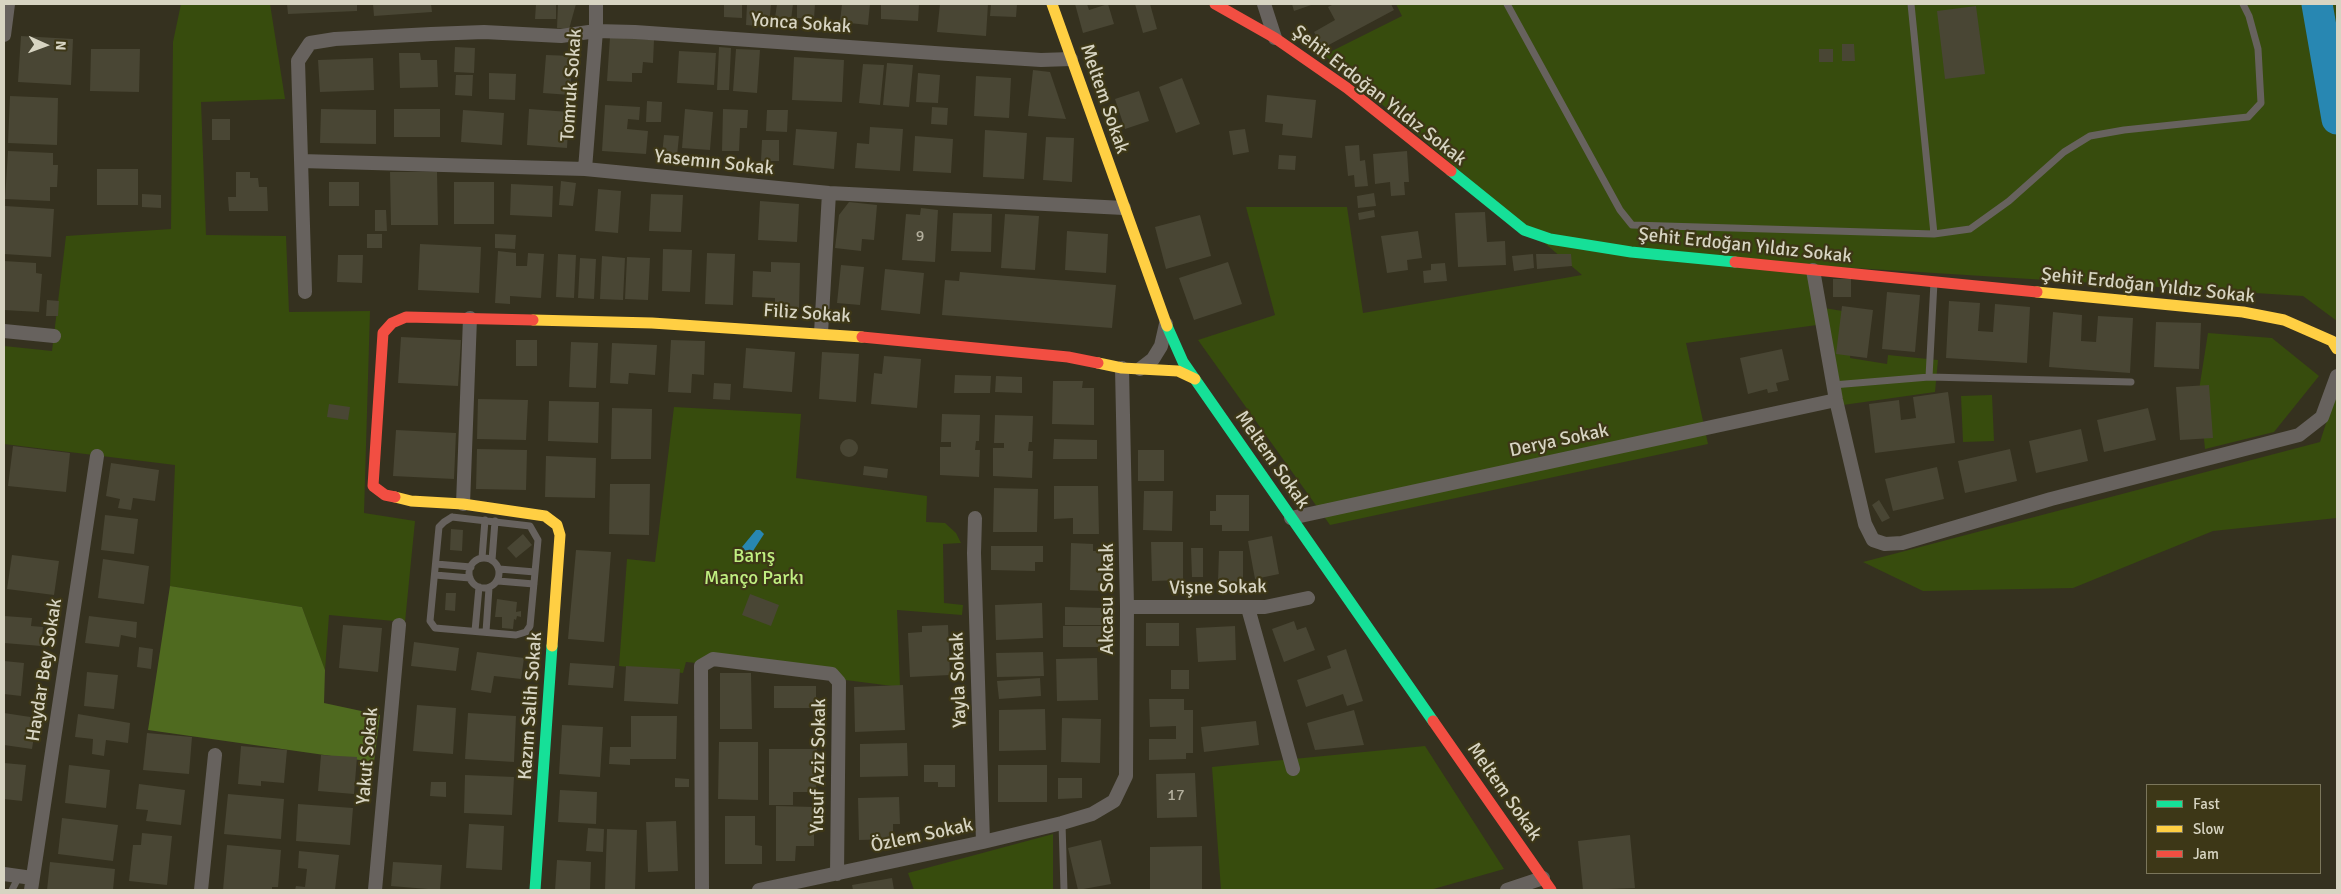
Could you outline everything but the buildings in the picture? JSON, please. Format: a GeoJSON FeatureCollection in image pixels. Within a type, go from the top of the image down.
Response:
{"type":"FeatureCollection","features":[{"type":"Feature","properties":{"kind":"street"},"geometry":{"type":"LineString","coordinates":[[4,35],[8,4]]}},
{"type":"Feature","properties":{"kind":"street","name":"Tomruk Sokak"},"geometry":{"type":"LineString","coordinates":[[585,169],[596,32],[596,4]]}},
{"type":"Feature","properties":{"kind":"street","name":"Meltem Sokak"},"geometry":{"type":"LineString","coordinates":[[1052,4],[1166,324],[1183,362],[1551,890]]}},
{"type":"Feature","properties":{"kind":"street","name":"Şehit Erdoğan Yıldız Sokak"},"geometry":{"type":"LineString","coordinates":[[1215,4],[1275,38],[1347,88],[1524,230],[1550,239],[1630,252],[2243,312],[2284,320],[2332,341],[2337,349]]}},
{"type":"Feature","properties":{"kind":"street"},"geometry":{"type":"LineString","coordinates":[[1264,4],[1275,38]]}},
{"type":"Feature","properties":{"kind":"street","name":"Yonca Sokak"},"geometry":{"type":"LineString","coordinates":[[301,161],[298,61],[310,43],[335,39],[484,32],[561,36],[596,32],[671,34],[1041,60],[1071,59]]}},
{"type":"Feature","properties":{"kind":"street"},"geometry":{"type":"LineString","coordinates":[[301,161],[305,292]]}},
{"type":"Feature","properties":{"kind":"street","name":"Yasemın Sokak"},"geometry":{"type":"LineString","coordinates":[[301,161],[585,169],[829,193],[1124,208]]}},
{"type":"Feature","properties":{"kind":"street"},"geometry":{"type":"LineString","coordinates":[[821,332],[829,193]]}},
{"type":"Feature","properties":{"kind":"street"},"geometry":{"type":"LineString","coordinates":[[1813,270],[1833,386],[1865,524],[1873,540],[1885,544],[1902,542],[2051,499],[2299,435],[2322,417],[2337,376]]}},
{"type":"Feature","properties":{"kind":"street","name":"Filiz Sokak"},"geometry":{"type":"LineString","coordinates":[[463,504],[410,500],[385,495],[373,486],[383,333],[392,323],[406,317],[652,323],[821,332],[1068,357],[1122,368],[1178,372],[1195,379]]}},
{"type":"Feature","properties":{"kind":"street"},"geometry":{"type":"LineString","coordinates":[[463,504],[470,318]]}},
{"type":"Feature","properties":{"kind":"street"},"geometry":{"type":"LineString","coordinates":[[1140,368],[1153,359],[1161,346],[1166,324]]}},
{"type":"Feature","properties":{"kind":"street"},"geometry":{"type":"LineString","coordinates":[[4,331],[54,336]]}},
{"type":"Feature","properties":{"kind":"street","name":"Akcasu Sokak"},"geometry":{"type":"LineString","coordinates":[[1092,814],[1114,801],[1126,776],[1127,607],[1122,368]]}},
{"type":"Feature","properties":{"kind":"street","name":"Derya Sokak"},"geometry":{"type":"LineString","coordinates":[[1291,518],[1836,400]]}},
{"type":"Feature","properties":{"kind":"street","name":"Haydar Bey Sokak"},"geometry":{"type":"LineString","coordinates":[[27,882],[97,456]]}},
{"type":"Feature","properties":{"kind":"street","name":"Kazım Salih Sokak"},"geometry":{"type":"LineString","coordinates":[[463,504],[545,516],[556,525],[560,535],[535,890]]}},
{"type":"Feature","properties":{"kind":"street","name":"Yayla Sokak"},"geometry":{"type":"LineString","coordinates":[[975,518],[974,553],[983,842]]}},
{"type":"Feature","properties":{"kind":"street","name":"Vişne Sokak"},"geometry":{"type":"LineString","coordinates":[[1127,607],[1248,608],[1288,604],[1308,598]]}},
{"type":"Feature","properties":{"kind":"street"},"geometry":{"type":"LineString","coordinates":[[1248,608],[1293,769]]}},
{"type":"Feature","properties":{"kind":"street","name":"Yakut Sokak"},"geometry":{"type":"LineString","coordinates":[[375,890],[399,625]]}},
{"type":"Feature","properties":{"kind":"street","name":"Yusuf Aziz Sokak"},"geometry":{"type":"LineString","coordinates":[[702,890],[701,666],[713,659],[832,674],[839,682],[837,874]]}},
{"type":"Feature","properties":{"kind":"street"},"geometry":{"type":"LineString","coordinates":[[201,890],[215,755]]}},
{"type":"Feature","properties":{"kind":"street","name":"Özlem Sokak"},"geometry":{"type":"LineString","coordinates":[[759,890],[983,842],[1092,814]]}},
{"type":"Feature","properties":{"kind":"street"},"geometry":{"type":"LineString","coordinates":[[4,874],[27,882]]}},
{"type":"Feature","properties":{"kind":"street"},"geometry":{"type":"LineString","coordinates":[[1507,890],[1543,878]]}},
{"type":"Feature","properties":{"kind":"lane"},"geometry":{"type":"LineString","coordinates":[[1507,4],[1620,210],[1632,225],[1934,234],[1970,229],[2010,201],[2064,152],[2090,136],[2124,130],[2248,117],[2261,104],[2258,49],[2244,4]]}},
{"type":"Feature","properties":{"kind":"lane"},"geometry":{"type":"LineString","coordinates":[[1912,4],[1934,234]]}},
{"type":"Feature","properties":{"kind":"lane"},"geometry":{"type":"LineString","coordinates":[[1929,377],[1934,281]]}},
{"type":"Feature","properties":{"kind":"lane"},"geometry":{"type":"LineString","coordinates":[[1833,386],[1929,377],[2131,382]]}},
{"type":"Feature","properties":{"kind":"lane"},"geometry":{"type":"LineString","coordinates":[[452,517],[495,521],[530,526],[538,540],[530,626],[526,632],[516,635],[436,628],[430,620],[439,528],[452,517]]}},
{"type":"Feature","properties":{"kind":"lane"},"geometry":{"type":"LineString","coordinates":[[482,558],[485,520]]}},
{"type":"Feature","properties":{"kind":"lane"},"geometry":{"type":"LineString","coordinates":[[492,560],[495,521]]}},
{"type":"Feature","properties":{"kind":"lane"},"geometry":{"type":"LineString","coordinates":[[470,578],[471,567],[475,561],[482,558],[492,560],[499,569],[498,580],[489,588],[486,632]]}},
{"type":"Feature","properties":{"kind":"lane"},"geometry":{"type":"LineString","coordinates":[[436,564],[471,567]]}},
{"type":"Feature","properties":{"kind":"lane"},"geometry":{"type":"LineString","coordinates":[[499,569],[535,572]]}},
{"type":"Feature","properties":{"kind":"lane"},"geometry":{"type":"LineString","coordinates":[[435,575],[470,578],[479,587],[489,588]]}},
{"type":"Feature","properties":{"kind":"lane"},"geometry":{"type":"LineString","coordinates":[[498,580],[534,584]]}},
{"type":"Feature","properties":{"kind":"lane"},"geometry":{"type":"LineString","coordinates":[[475,631],[479,587]]}},
{"type":"Feature","properties":{"kind":"lane"},"geometry":{"type":"LineString","coordinates":[[1062,823],[1064,890]]}},
{"type":"Feature","properties":{"kind":"lane"},"geometry":{"type":"LineString","coordinates":[[12,890],[27,882]]}},
{"type":"Feature","properties":{"kind":"green space"},"geometry":{"type":"Polygon","coordinates":[[[181,4],[270,4],[285,99],[201,102],[206,235],[286,236],[289,312],[370,311],[364,513],[415,521],[405,622],[329,615],[325,670],[302,607],[170,586],[175,465],[4,444],[4,346],[52,351],[66,236],[171,229],[173,42],[181,4]]]}},
{"type":"Feature","properties":{"kind":"green space"},"geometry":{"type":"Polygon","coordinates":[[[1396,4],[2337,4],[2337,321],[2303,296],[1806,265],[1817,325],[1686,343],[1708,444],[1330,525],[1198,340],[1275,315],[1246,207],[1347,207],[1363,313],[1582,275],[1324,55],[1402,16],[1396,4]]]}},
{"type":"Feature","properties":{"kind":"green space"},"geometry":{"type":"Polygon","coordinates":[[[1824,308],[1855,313],[1850,358],[1887,364],[1888,355],[1938,360],[1935,392],[1843,405],[1824,308]]]}},
{"type":"Feature","properties":{"kind":"green space"},"geometry":{"type":"Polygon","coordinates":[[[2208,333],[2272,338],[2319,376],[2274,432],[2205,449],[2199,390],[2208,333]]]}},
{"type":"Feature","properties":{"kind":"green space"},"geometry":{"type":"Polygon","coordinates":[[[2337,389],[2337,518],[2213,531],[2073,588],[1923,591],[1863,562],[2320,442],[2337,389]]]}},
{"type":"Feature","properties":{"kind":"green space"},"geometry":{"type":"Polygon","coordinates":[[[1992,395],[1994,441],[1963,442],[1961,396],[1992,395]]]}},
{"type":"Feature","properties":{"kind":"green space","name":"Barış Manço Parkı"},"geometry":{"type":"Polygon","coordinates":[[[674,407],[801,414],[796,478],[927,496],[926,522],[945,523],[956,533],[961,543],[943,544],[944,603],[963,605],[962,615],[897,610],[900,687],[760,669],[686,662],[683,673],[619,666],[627,559],[655,562],[674,407]]]}},
{"type":"Feature","properties":{"kind":"green space"},"geometry":{"type":"Polygon","coordinates":[[[170,586],[302,607],[325,670],[324,703],[380,715],[374,762],[148,730],[170,586]]]}},
{"type":"Feature","properties":{"kind":"green space"},"geometry":{"type":"Polygon","coordinates":[[[1425,746],[1504,869],[1430,890],[1221,890],[1212,767],[1425,746]]]}},
{"type":"Feature","properties":{"kind":"green space"},"geometry":{"type":"Polygon","coordinates":[[[1053,834],[1053,890],[914,890],[908,873],[1053,834]]]}},
{"type":"Feature","properties":{"kind":"water"},"geometry":{"type":"Polygon","coordinates":[[[756,530],[760,530],[764,534],[751,554],[747,554],[742,547],[756,530]]]}},
{"type":"Feature","properties":{"kind":"waterway"},"geometry":{"type":"LineString","coordinates":[[2317,4],[2337,119]]}},
{"type":"Feature","properties":{"kind":"traffic: fast"},"geometry":{"type":"LineString","coordinates":[[1451,171],[1524,230],[1550,239],[1631,252],[1735,262]]}},
{"type":"Feature","properties":{"kind":"traffic: fast"},"geometry":{"type":"LineString","coordinates":[[1167,326],[1183,362],[1433,721]]}},
{"type":"Feature","properties":{"kind":"traffic: fast"},"geometry":{"type":"LineString","coordinates":[[535,890],[552,646]]}},
{"type":"Feature","properties":{"kind":"traffic: slow"},"geometry":{"type":"LineString","coordinates":[[1052,4],[1167,326]]}},
{"type":"Feature","properties":{"kind":"traffic: slow"},"geometry":{"type":"LineString","coordinates":[[2037,292],[2243,312],[2284,320],[2332,341],[2337,349]]}},
{"type":"Feature","properties":{"kind":"traffic: slow"},"geometry":{"type":"LineString","coordinates":[[533,320],[652,323],[862,337]]}},
{"type":"Feature","properties":{"kind":"traffic: slow"},"geometry":{"type":"LineString","coordinates":[[1098,363],[1122,368],[1178,371],[1195,379]]}},
{"type":"Feature","properties":{"kind":"traffic: slow"},"geometry":{"type":"LineString","coordinates":[[395,497],[411,501],[463,504],[545,516],[557,525],[560,535],[552,646]]}},
{"type":"Feature","properties":{"kind":"traffic: jam"},"geometry":{"type":"LineString","coordinates":[[1215,4],[1275,38],[1347,88],[1451,171]]}},
{"type":"Feature","properties":{"kind":"traffic: jam"},"geometry":{"type":"LineString","coordinates":[[1735,262],[2037,292]]}},
{"type":"Feature","properties":{"kind":"traffic: jam"},"geometry":{"type":"LineString","coordinates":[[395,497],[385,495],[373,486],[383,333],[392,323],[406,317],[533,320]]}},
{"type":"Feature","properties":{"kind":"traffic: jam"},"geometry":{"type":"LineString","coordinates":[[862,337],[1068,357],[1098,363]]}},
{"type":"Feature","properties":{"kind":"traffic: jam"},"geometry":{"type":"LineString","coordinates":[[1433,721],[1551,890]]}}]}
